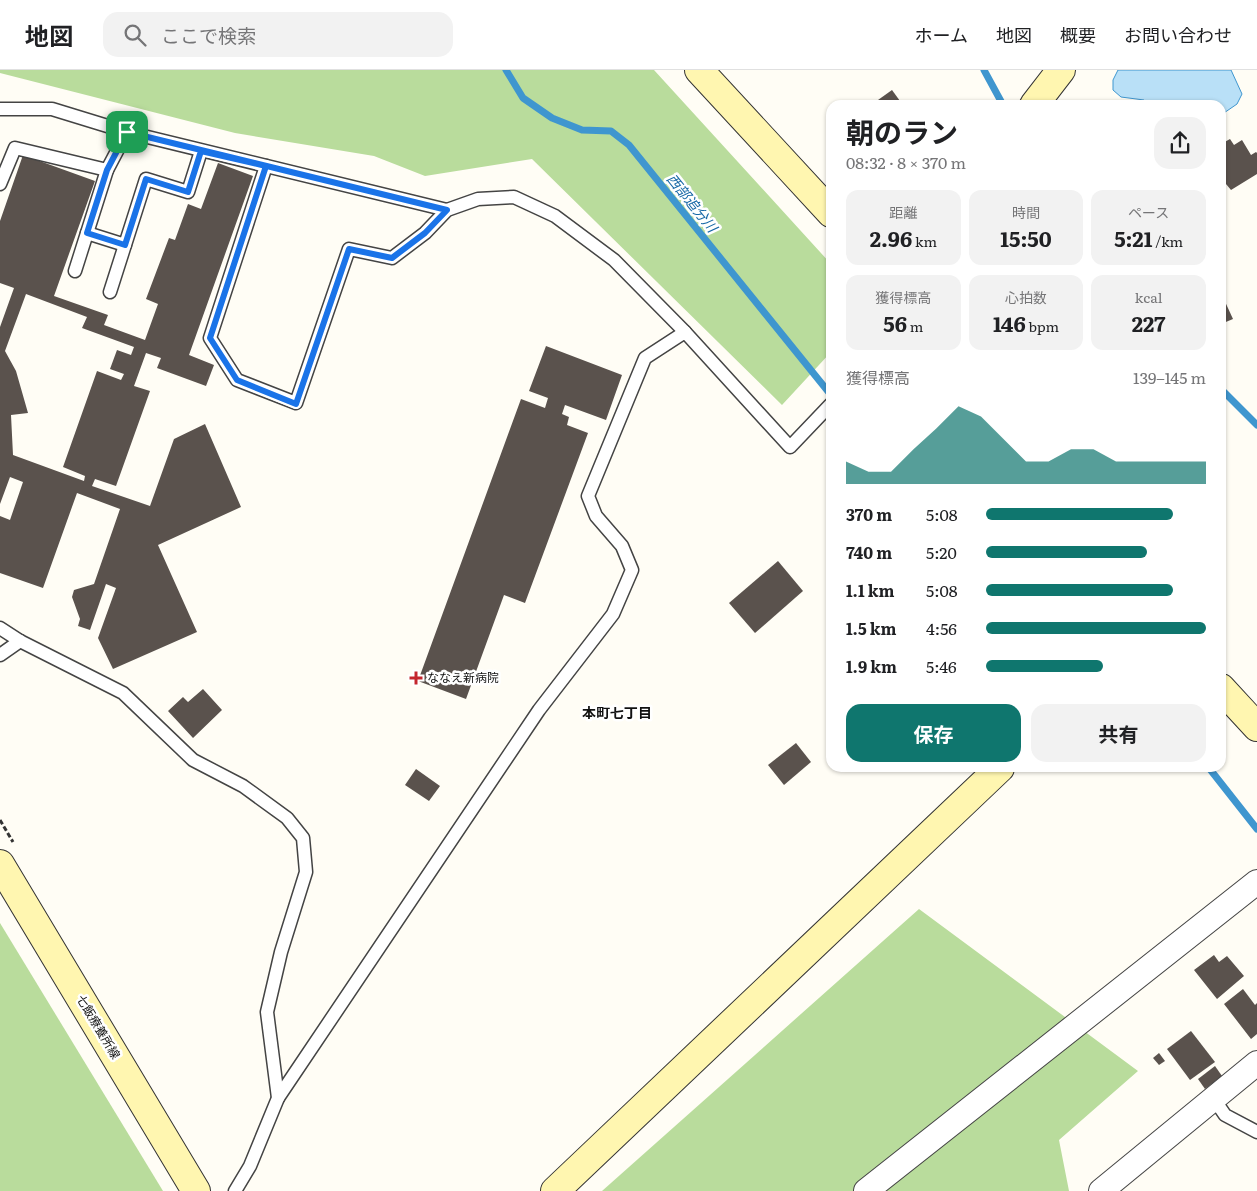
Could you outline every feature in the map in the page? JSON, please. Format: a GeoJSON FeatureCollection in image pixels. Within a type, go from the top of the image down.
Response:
{"type":"FeatureCollection","features":[{"type":"Feature","properties":{"kind":"street"},"geometry":{"type":"LineString","coordinates":[[699,70],[826,208]]}},
{"type":"Feature","properties":{"kind":"street"},"geometry":{"type":"LineString","coordinates":[[1038,100],[1061,70]]}},
{"type":"Feature","properties":{"kind":"street"},"geometry":{"type":"LineString","coordinates":[[1226,693],[1257,727]]}},
{"type":"Feature","properties":{"kind":"street"},"geometry":{"type":"LineString","coordinates":[[555,1191],[996,772]]}},
{"type":"Feature","properties":{"kind":"street","name":"七飯療養所線"},"geometry":{"type":"LineString","coordinates":[[0,864],[196,1191]]}},
{"type":"Feature","properties":{"kind":"street"},"geometry":{"type":"LineString","coordinates":[[866,1191],[1257,882]]}},
{"type":"Feature","properties":{"kind":"street"},"geometry":{"type":"LineString","coordinates":[[1101,1191],[1257,1063]]}},
{"type":"Feature","properties":{"kind":"lane"},"geometry":{"type":"LineString","coordinates":[[0,109],[52,109],[127,132],[201,151],[447,210]]}},
{"type":"Feature","properties":{"kind":"lane"},"geometry":{"type":"LineString","coordinates":[[75,271],[107,170],[127,132]]}},
{"type":"Feature","properties":{"kind":"lane"},"geometry":{"type":"LineString","coordinates":[[0,184],[15,148],[107,170]]}},
{"type":"Feature","properties":{"kind":"lane"},"geometry":{"type":"LineString","coordinates":[[110,292],[146,179],[188,192],[201,151]]}},
{"type":"Feature","properties":{"kind":"lane"},"geometry":{"type":"LineString","coordinates":[[266,166],[210,338],[237,380],[296,404],[349,249],[392,258],[425,233],[447,210],[478,199],[514,197],[555,216],[614,260],[685,332],[790,447],[826,409]]}},
{"type":"Feature","properties":{"kind":"lane"},"geometry":{"type":"LineString","coordinates":[[87,233],[125,245]]}},
{"type":"Feature","properties":{"kind":"lane"},"geometry":{"type":"LineString","coordinates":[[235,1191],[250,1166],[278,1098],[539,710],[613,614],[632,570],[622,546],[596,516],[588,496],[645,358],[685,332]]}},
{"type":"Feature","properties":{"kind":"lane"},"geometry":{"type":"LineString","coordinates":[[0,628],[20,641],[124,693],[193,760],[243,786],[287,818],[303,838],[306,872],[281,952],[267,1012],[278,1098]]}},
{"type":"Feature","properties":{"kind":"lane"},"geometry":{"type":"LineString","coordinates":[[0,655],[20,641]]}},
{"type":"Feature","properties":{"kind":"lane"},"geometry":{"type":"LineString","coordinates":[[1214,1099],[1225,1115],[1257,1132]]}},
{"type":"Feature","properties":{"kind":"green space"},"geometry":{"type":"Polygon","coordinates":[[[0,70],[654,70],[826,259],[826,357],[782,405],[532,159],[425,176],[374,156],[235,133],[0,73],[0,70]]]}},
{"type":"Feature","properties":{"kind":"green space"},"geometry":{"type":"Polygon","coordinates":[[[919,909],[1138,1071],[1059,1140],[1069,1191],[602,1191],[919,909]]]}},
{"type":"Feature","properties":{"kind":"green space"},"geometry":{"type":"Polygon","coordinates":[[[0,923],[163,1191],[0,1191],[0,923]]]}},
{"type":"Feature","properties":{"kind":"water"},"geometry":{"type":"Polygon","coordinates":[[[1118,70],[1231,70],[1242,94],[1237,104],[1226,112],[1226,100],[1144,100],[1121,97],[1113,90],[1113,80],[1118,70]]]}},
{"type":"Feature","properties":{"kind":"building"},"geometry":{"type":"Polygon","coordinates":[[[892,90],[899,100],[878,100],[892,90]]]}},
{"type":"Feature","properties":{"kind":"building"},"geometry":{"type":"Polygon","coordinates":[[[1230,139],[1234,145],[1242,140],[1251,155],[1257,153],[1257,174],[1231,190],[1226,184],[1226,141],[1230,139]]]}},
{"type":"Feature","properties":{"kind":"building"},"geometry":{"type":"Polygon","coordinates":[[[23,155],[95,181],[54,296],[108,315],[104,325],[145,340],[158,304],[146,299],[169,238],[175,240],[188,204],[201,209],[218,163],[253,176],[189,355],[214,365],[206,386],[157,368],[161,358],[146,353],[134,386],[150,391],[116,486],[95,479],[92,486],[150,506],[174,439],[205,424],[241,507],[158,545],[197,632],[113,669],[98,638],[116,588],[106,584],[90,630],[78,626],[80,619],[72,597],[74,590],[94,584],[120,509],[77,493],[43,588],[0,573],[0,516],[10,520],[23,482],[10,477],[0,504],[0,327],[14,288],[0,283],[0,221],[23,155]],[[26,294],[5,351],[16,371],[28,413],[11,415],[13,455],[84,481],[85,476],[63,467],[97,371],[121,380],[124,374],[110,369],[117,350],[131,355],[134,347],[82,328],[87,317],[26,294]]]}},
{"type":"Feature","properties":{"kind":"building"},"geometry":{"type":"Polygon","coordinates":[[[1226,304],[1233,319],[1226,322],[1226,304]]]}},
{"type":"Feature","properties":{"kind":"building"},"geometry":{"type":"Polygon","coordinates":[[[546,346],[622,375],[606,420],[565,405],[562,414],[569,417],[567,425],[588,433],[525,603],[504,595],[466,699],[418,681],[521,399],[545,408],[548,398],[529,391],[546,346]]]}},
{"type":"Feature","properties":{"kind":"building"},"geometry":{"type":"Polygon","coordinates":[[[778,561],[803,591],[755,633],[729,603],[778,561]]]}},
{"type":"Feature","properties":{"kind":"building"},"geometry":{"type":"Polygon","coordinates":[[[203,689],[222,710],[193,738],[168,711],[183,697],[188,702],[203,689]]]}},
{"type":"Feature","properties":{"kind":"building"},"geometry":{"type":"Polygon","coordinates":[[[796,743],[811,762],[784,785],[768,765],[796,743]]]}},
{"type":"Feature","properties":{"kind":"building"},"geometry":{"type":"Polygon","coordinates":[[[416,769],[440,786],[429,801],[405,785],[416,769]]]}},
{"type":"Feature","properties":{"kind":"building"},"geometry":{"type":"Polygon","coordinates":[[[1214,955],[1219,962],[1227,956],[1244,976],[1217,999],[1194,970],[1214,955]]]}},
{"type":"Feature","properties":{"kind":"building"},"geometry":{"type":"Polygon","coordinates":[[[1243,989],[1255,1005],[1257,1003],[1257,1034],[1251,1039],[1224,1004],[1243,989]]]}},
{"type":"Feature","properties":{"kind":"building"},"geometry":{"type":"Polygon","coordinates":[[[1191,1031],[1215,1062],[1190,1080],[1167,1049],[1191,1031]]]}},
{"type":"Feature","properties":{"kind":"building"},"geometry":{"type":"Polygon","coordinates":[[[1159,1053],[1165,1061],[1159,1065],[1153,1058],[1159,1053]]]}},
{"type":"Feature","properties":{"kind":"building"},"geometry":{"type":"Polygon","coordinates":[[[1215,1066],[1222,1076],[1205,1089],[1198,1079],[1215,1066]]]}},
{"type":"Feature","properties":{"kind":"waterway","name":"西部追分川"},"geometry":{"type":"LineString","coordinates":[[506,70],[523,98],[552,118],[582,130],[611,131],[629,145],[826,389]]}},
{"type":"Feature","properties":{"kind":"waterway"},"geometry":{"type":"LineString","coordinates":[[984,70],[1000,100]]}},
{"type":"Feature","properties":{"kind":"waterway"},"geometry":{"type":"LineString","coordinates":[[1226,394],[1257,425]]}},
{"type":"Feature","properties":{"kind":"waterway","name":"西部追分川"},"geometry":{"type":"LineString","coordinates":[[1212,772],[1257,829]]}},
{"type":"Feature","properties":{"kind":"place","name":"ななえ新病院"},"geometry":{"type":"Point","coordinates":[416,678]}},
{"type":"Feature","properties":{"kind":"district","name":"本町七丁目"},"geometry":{"type":"Point","coordinates":[617,713]}},
{"type":"Feature","properties":{"kind":"route"},"geometry":{"type":"LineString","coordinates":[[127,132],[107,170],[87,233],[125,245],[146,179],[188,192],[201,151],[266,166],[210,338],[237,380],[296,404],[349,249],[392,258],[425,233],[447,210],[266,166],[201,151],[127,132]]}}]}
